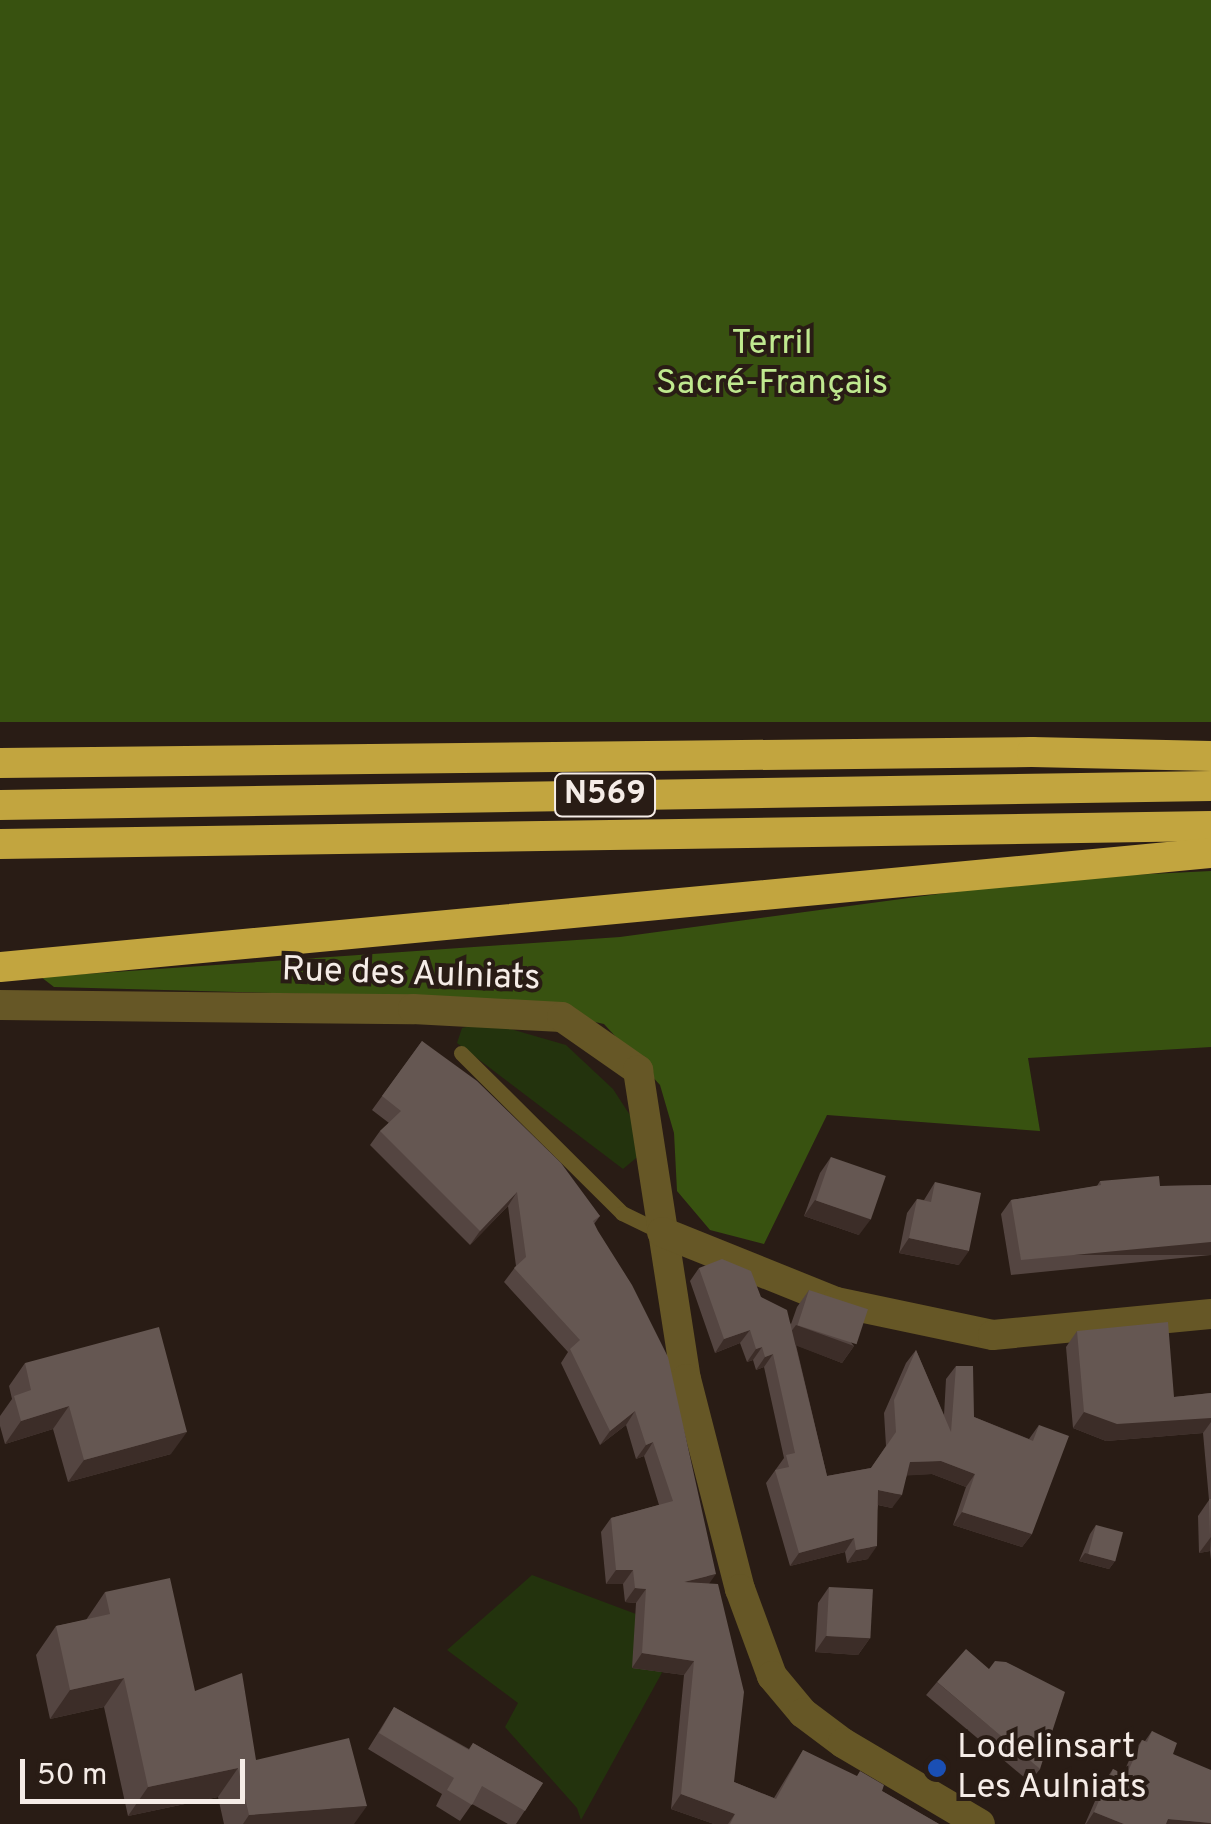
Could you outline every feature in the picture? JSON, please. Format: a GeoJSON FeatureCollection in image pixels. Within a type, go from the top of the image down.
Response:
{"type":"FeatureCollection","features":[{"type":"Feature","properties":{"kind":"highway"},"geometry":{"type":"LineString","coordinates":[[0,763],[1032,752],[1211,756]]}},
{"type":"Feature","properties":{"kind":"highway","name":"N569"},"geometry":{"type":"LineString","coordinates":[[0,805],[1211,786]]}},
{"type":"Feature","properties":{"kind":"highway","name":"N569"},"geometry":{"type":"LineString","coordinates":[[0,844],[1211,826]]}},
{"type":"Feature","properties":{"kind":"highway"},"geometry":{"type":"LineString","coordinates":[[0,967],[1211,853]]}},
{"type":"Feature","properties":{"kind":"street","name":"Rue des Aulniats"},"geometry":{"type":"LineString","coordinates":[[0,1005],[413,1009],[562,1017],[638,1070],[686,1379],[740,1590],[772,1676],[803,1713],[843,1743],[980,1824]]}},
{"type":"Feature","properties":{"kind":"street"},"geometry":{"type":"LineString","coordinates":[[662,1232],[836,1302],[993,1336],[1211,1314]]}},
{"type":"Feature","properties":{"kind":"lane"},"geometry":{"type":"LineString","coordinates":[[461,1052],[622,1212],[662,1232]]}},
{"type":"Feature","properties":{"kind":"green space","name":"Terril Sacré-Français"},"geometry":{"type":"Polygon","coordinates":[[[0,0],[1211,0],[1211,722],[0,722],[0,0]]]}},
{"type":"Feature","properties":{"kind":"green space"},"geometry":{"type":"Polygon","coordinates":[[[1211,871],[1211,1047],[1028,1058],[1040,1131],[827,1115],[764,1244],[710,1230],[677,1191],[674,1133],[660,1085],[604,1024],[491,999],[54,987],[41,977],[620,937],[1049,879],[1211,871]]]}},
{"type":"Feature","properties":{"kind":"green space"},"geometry":{"type":"Polygon","coordinates":[[[486,1022],[566,1045],[613,1089],[641,1132],[641,1154],[623,1169],[457,1043],[462,1028],[486,1022]]]}},
{"type":"Feature","properties":{"kind":"green space"},"geometry":{"type":"Polygon","coordinates":[[[532,1575],[652,1620],[664,1669],[581,1820],[577,1808],[505,1727],[518,1703],[447,1650],[532,1575]]]}},
{"type":"Feature","properties":{"kind":"building"},"geometry":{"type":"Polygon","coordinates":[[[422,1041],[477,1081],[561,1163],[600,1216],[593,1221],[632,1285],[668,1357],[716,1574],[684,1582],[718,1584],[744,1692],[734,1782],[776,1799],[803,1750],[857,1776],[860,1771],[884,1785],[882,1791],[939,1824],[730,1824],[735,1814],[681,1794],[694,1661],[642,1653],[646,1589],[635,1588],[633,1570],[616,1570],[611,1518],[673,1501],[653,1442],[646,1445],[635,1411],[610,1431],[570,1349],[580,1340],[514,1268],[526,1257],[517,1192],[480,1231],[380,1131],[401,1111],[382,1096],[422,1041]]]}},
{"type":"Feature","properties":{"kind":"building"},"geometry":{"type":"Polygon","coordinates":[[[831,1157],[886,1176],[871,1219],[816,1200],[831,1157]]]}},
{"type":"Feature","properties":{"kind":"building"},"geometry":{"type":"Polygon","coordinates":[[[1159,1176],[1160,1186],[1211,1185],[1211,1242],[1021,1260],[1011,1200],[1101,1185],[1100,1181],[1159,1176]]]}},
{"type":"Feature","properties":{"kind":"building"},"geometry":{"type":"Polygon","coordinates":[[[935,1182],[981,1193],[969,1251],[909,1238],[917,1199],[931,1202],[935,1182]]]}},
{"type":"Feature","properties":{"kind":"building"},"geometry":{"type":"Polygon","coordinates":[[[722,1259],[751,1271],[761,1297],[787,1310],[827,1476],[871,1468],[896,1432],[894,1400],[916,1350],[951,1432],[956,1366],[973,1366],[974,1417],[1033,1441],[1039,1425],[1069,1436],[1032,1534],[962,1512],[975,1474],[941,1461],[910,1462],[902,1495],[878,1490],[877,1546],[856,1550],[854,1538],[799,1553],[775,1470],[789,1467],[786,1455],[795,1453],[773,1354],[765,1357],[762,1347],[756,1349],[750,1330],[724,1339],[699,1268],[722,1259]]]}},
{"type":"Feature","properties":{"kind":"building"},"geometry":{"type":"Polygon","coordinates":[[[809,1290],[868,1309],[857,1344],[798,1325],[809,1290]]]}},
{"type":"Feature","properties":{"kind":"building"},"geometry":{"type":"Polygon","coordinates":[[[1168,1322],[1174,1397],[1211,1393],[1211,1418],[1117,1424],[1084,1412],[1077,1331],[1168,1322]]]}},
{"type":"Feature","properties":{"kind":"building"},"geometry":{"type":"Polygon","coordinates":[[[159,1327],[187,1432],[84,1460],[69,1406],[21,1421],[14,1396],[31,1390],[25,1363],[159,1327]]]}},
{"type":"Feature","properties":{"kind":"building"},"geometry":{"type":"Polygon","coordinates":[[[1096,1525],[1123,1532],[1115,1561],[1088,1554],[1096,1525]]]}},
{"type":"Feature","properties":{"kind":"building"},"geometry":{"type":"Polygon","coordinates":[[[170,1578],[195,1691],[242,1673],[256,1760],[349,1738],[367,1806],[249,1815],[238,1768],[148,1787],[124,1678],[70,1690],[56,1626],[110,1614],[105,1592],[170,1578]]]}},
{"type":"Feature","properties":{"kind":"building"},"geometry":{"type":"Polygon","coordinates":[[[829,1587],[873,1589],[870,1638],[826,1636],[829,1587]]]}},
{"type":"Feature","properties":{"kind":"building"},"geometry":{"type":"Polygon","coordinates":[[[966,1649],[989,1669],[995,1661],[1006,1662],[1065,1692],[1040,1769],[937,1682],[966,1649]]]}},
{"type":"Feature","properties":{"kind":"building"},"geometry":{"type":"Polygon","coordinates":[[[394,1707],[469,1750],[473,1743],[543,1783],[525,1811],[482,1786],[472,1805],[447,1790],[454,1778],[379,1733],[394,1707]]]}},
{"type":"Feature","properties":{"kind":"building"},"geometry":{"type":"Polygon","coordinates":[[[1152,1731],[1177,1743],[1173,1754],[1211,1770],[1211,1823],[1168,1819],[1166,1824],[1124,1824],[1094,1812],[1113,1769],[1126,1776],[1142,1740],[1147,1742],[1152,1731]]]}},
{"type":"Feature","properties":{"kind":"place","name":"Lodelinsart Les Aulniats"},"geometry":{"type":"Point","coordinates":[937,1768]}}]}
